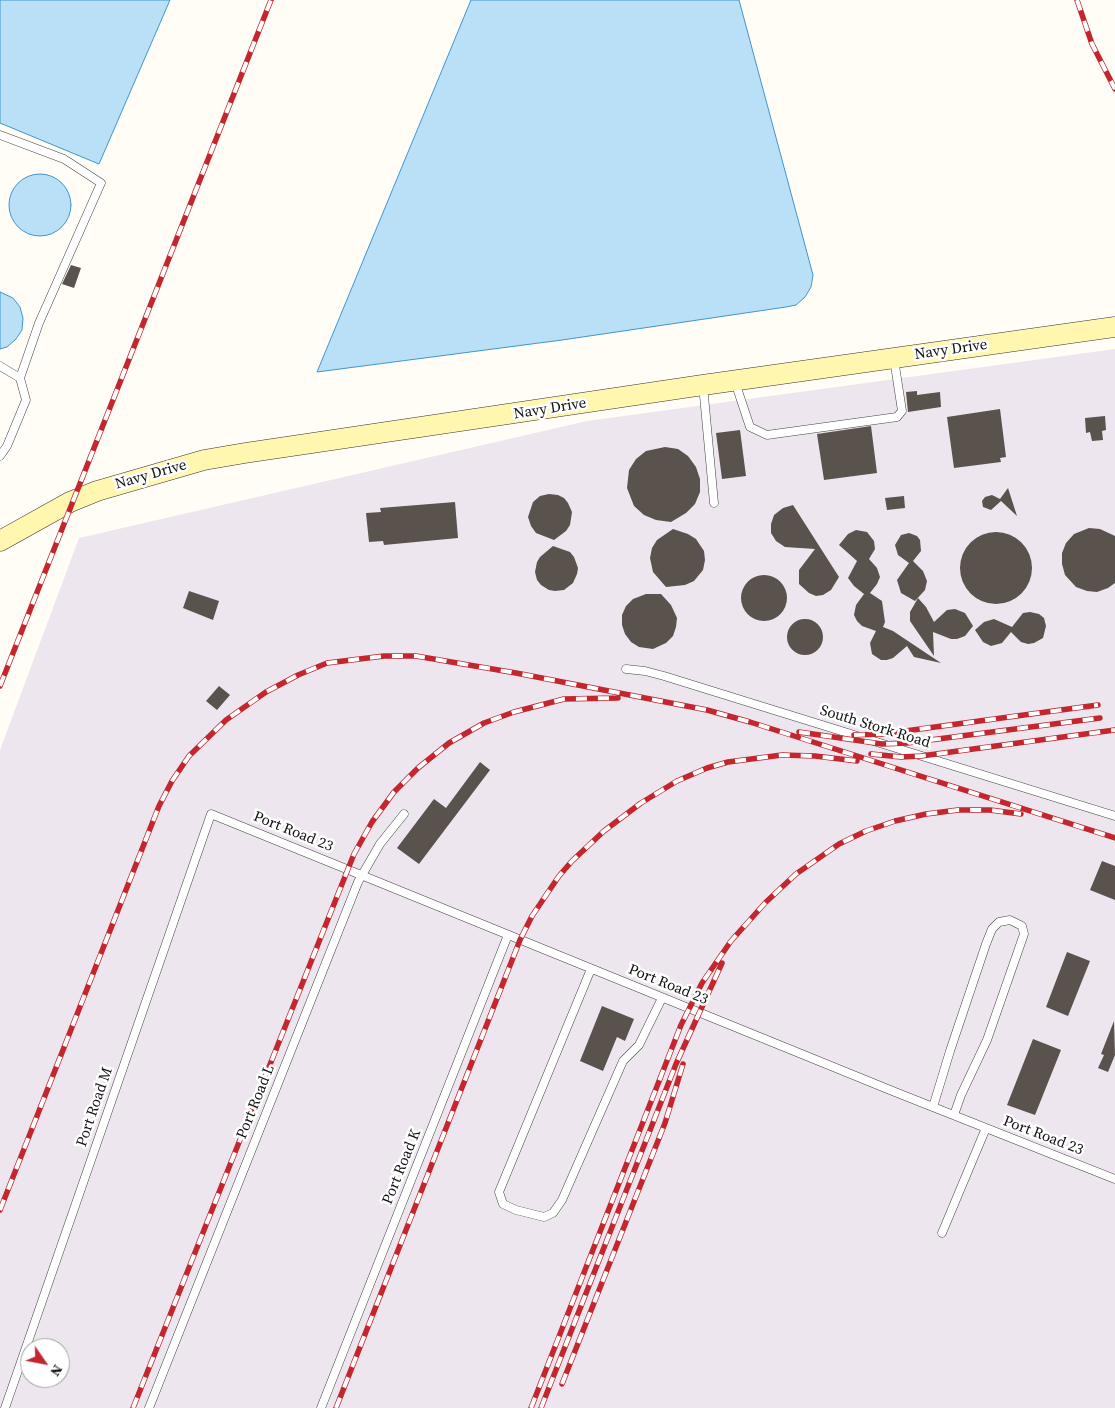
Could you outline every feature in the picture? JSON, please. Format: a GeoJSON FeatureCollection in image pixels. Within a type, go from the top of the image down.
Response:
{"type":"FeatureCollection","features":[{"type":"Feature","properties":{"kind":"street","name":"Navy Drive"},"geometry":{"type":"LineString","coordinates":[[0,541],[70,502],[97,491],[204,460],[734,381],[1115,327]]}},
{"type":"Feature","properties":{"kind":"lane"},"geometry":{"type":"LineString","coordinates":[[0,135],[64,159],[100,183],[39,323],[20,378],[26,400],[1,451]]}},
{"type":"Feature","properties":{"kind":"lane"},"geometry":{"type":"LineString","coordinates":[[734,381],[750,427],[767,435],[897,417],[902,411],[894,359]]}},
{"type":"Feature","properties":{"kind":"lane"},"geometry":{"type":"LineString","coordinates":[[0,366],[20,378]]}},
{"type":"Feature","properties":{"kind":"lane"},"geometry":{"type":"LineString","coordinates":[[703,386],[714,503]]}},
{"type":"Feature","properties":{"kind":"lane","name":"South Stork Road"},"geometry":{"type":"LineString","coordinates":[[626,669],[664,676],[1115,816]]}},
{"type":"Feature","properties":{"kind":"lane","name":"Port Road 23"},"geometry":{"type":"LineString","coordinates":[[211,814],[933,1108],[1115,1179]]}},
{"type":"Feature","properties":{"kind":"lane","name":"Port Road M"},"geometry":{"type":"LineString","coordinates":[[5,1408],[211,814]]}},
{"type":"Feature","properties":{"kind":"lane","name":"Port Road L"},"geometry":{"type":"LineString","coordinates":[[149,1408],[361,876],[380,844],[404,814]]}},
{"type":"Feature","properties":{"kind":"lane"},"geometry":{"type":"LineString","coordinates":[[933,1108],[992,929],[999,922],[1010,920],[1022,926],[1024,934],[987,1040],[961,1095],[954,1115]]}},
{"type":"Feature","properties":{"kind":"lane","name":"Port Road K"},"geometry":{"type":"LineString","coordinates":[[321,1408],[508,935]]}},
{"type":"Feature","properties":{"kind":"lane"},"geometry":{"type":"LineString","coordinates":[[591,969],[499,1192],[503,1204],[516,1210],[544,1218],[553,1213],[562,1200],[623,1061],[639,1044],[662,998]]}},
{"type":"Feature","properties":{"kind":"lane"},"geometry":{"type":"LineString","coordinates":[[942,1233],[986,1128]]}},
{"type":"Feature","properties":{"kind":"shaded area"},"geometry":{"type":"Polygon","coordinates":[[[1115,349],[1115,1408],[0,1408],[0,750],[79,538],[587,421],[1115,349]]]}},
{"type":"Feature","properties":{"kind":"water"},"geometry":{"type":"Polygon","coordinates":[[[0,0],[170,0],[99,164],[0,123],[0,0]]]}},
{"type":"Feature","properties":{"kind":"water"},"geometry":{"type":"Polygon","coordinates":[[[471,0],[739,0],[813,275],[811,287],[805,297],[796,305],[786,307],[562,340],[317,372],[471,0]]]}},
{"type":"Feature","properties":{"kind":"water"},"geometry":{"type":"Polygon","coordinates":[[[34,174],[46,174],[62,183],[69,193],[71,205],[69,217],[62,227],[46,236],[34,236],[23,231],[14,222],[9,211],[9,199],[14,188],[23,179],[34,174]]]}},
{"type":"Feature","properties":{"kind":"water"},"geometry":{"type":"Polygon","coordinates":[[[0,292],[13,298],[20,307],[23,318],[22,330],[16,339],[7,347],[0,349],[0,292]]]}},
{"type":"Feature","properties":{"kind":"building"},"geometry":{"type":"Polygon","coordinates":[[[71,265],[81,268],[74,288],[62,284],[71,265]]]}},
{"type":"Feature","properties":{"kind":"building"},"geometry":{"type":"Polygon","coordinates":[[[917,391],[917,395],[940,392],[941,407],[908,412],[906,392],[917,391]]]}},
{"type":"Feature","properties":{"kind":"building"},"geometry":{"type":"Polygon","coordinates":[[[1000,409],[1006,457],[1000,458],[1001,462],[954,468],[947,417],[1000,409]]]}},
{"type":"Feature","properties":{"kind":"building"},"geometry":{"type":"Polygon","coordinates":[[[1105,416],[1106,430],[1102,431],[1103,440],[1092,441],[1090,432],[1086,433],[1085,418],[1105,416]]]}},
{"type":"Feature","properties":{"kind":"building"},"geometry":{"type":"Polygon","coordinates":[[[871,426],[877,473],[824,480],[817,434],[871,426]]]}},
{"type":"Feature","properties":{"kind":"building"},"geometry":{"type":"Polygon","coordinates":[[[740,430],[746,476],[722,479],[716,433],[740,430]]]}},
{"type":"Feature","properties":{"kind":"building"},"geometry":{"type":"Polygon","coordinates":[[[665,447],[678,449],[688,456],[696,467],[700,479],[700,492],[695,504],[686,513],[671,522],[656,520],[644,515],[634,506],[627,488],[629,470],[636,459],[646,451],[665,447]]]}},
{"type":"Feature","properties":{"kind":"building"},"geometry":{"type":"Polygon","coordinates":[[[1008,488],[1017,516],[1001,501],[991,510],[983,507],[982,501],[985,497],[992,495],[1000,499],[1008,488]]]}},
{"type":"Feature","properties":{"kind":"building"},"geometry":{"type":"Polygon","coordinates":[[[549,494],[564,498],[572,512],[570,525],[566,531],[554,540],[536,533],[528,517],[533,502],[540,496],[549,494]]]}},
{"type":"Feature","properties":{"kind":"building"},"geometry":{"type":"Polygon","coordinates":[[[904,496],[905,508],[887,510],[885,498],[904,496]]]}},
{"type":"Feature","properties":{"kind":"building"},"geometry":{"type":"Polygon","coordinates":[[[455,502],[458,538],[384,545],[383,541],[369,542],[366,513],[381,512],[380,508],[455,502]]]}},
{"type":"Feature","properties":{"kind":"building"},"geometry":{"type":"Polygon","coordinates":[[[793,505],[839,577],[831,590],[823,595],[816,596],[809,593],[799,584],[799,570],[815,549],[785,547],[776,541],[771,533],[774,515],[783,508],[793,505]]]}},
{"type":"Feature","properties":{"kind":"building"},"geometry":{"type":"Polygon","coordinates":[[[1089,528],[1100,529],[1115,536],[1115,583],[1097,592],[1076,587],[1065,575],[1062,564],[1062,553],[1066,543],[1074,534],[1089,528]]]}},
{"type":"Feature","properties":{"kind":"building"},"geometry":{"type":"Polygon","coordinates":[[[673,529],[696,539],[704,551],[705,560],[703,570],[694,581],[685,585],[666,587],[653,572],[650,558],[652,548],[657,540],[673,529]]]}},
{"type":"Feature","properties":{"kind":"building"},"geometry":{"type":"Polygon","coordinates":[[[856,530],[867,532],[874,541],[875,549],[869,559],[877,568],[880,577],[870,593],[882,601],[885,622],[883,627],[893,631],[941,663],[914,657],[907,646],[893,658],[887,660],[881,660],[872,654],[870,643],[876,631],[862,626],[857,621],[854,615],[856,605],[864,594],[848,578],[857,561],[839,545],[848,534],[856,530]]]}},
{"type":"Feature","properties":{"kind":"building"},"geometry":{"type":"Polygon","coordinates":[[[996,532],[1016,538],[1026,548],[1032,568],[1026,588],[1016,598],[996,604],[976,598],[966,588],[960,568],[966,548],[976,538],[996,532]]]}},
{"type":"Feature","properties":{"kind":"building"},"geometry":{"type":"Polygon","coordinates":[[[909,533],[917,536],[920,540],[921,551],[913,561],[923,571],[927,581],[925,590],[915,601],[901,593],[897,580],[909,563],[898,555],[895,545],[901,535],[909,533]]]}},
{"type":"Feature","properties":{"kind":"building"},"geometry":{"type":"Polygon","coordinates":[[[553,546],[570,552],[578,568],[573,583],[564,590],[549,590],[537,580],[535,572],[540,557],[553,546]]]}},
{"type":"Feature","properties":{"kind":"building"},"geometry":{"type":"Polygon","coordinates":[[[764,575],[777,579],[783,585],[787,598],[783,611],[777,617],[764,621],[751,617],[745,611],[741,598],[745,585],[751,579],[764,575]]]}},
{"type":"Feature","properties":{"kind":"building"},"geometry":{"type":"Polygon","coordinates":[[[189,591],[219,601],[213,620],[183,608],[189,591]]]}},
{"type":"Feature","properties":{"kind":"building"},"geometry":{"type":"Polygon","coordinates":[[[646,594],[661,594],[671,605],[677,618],[673,636],[666,643],[653,649],[639,647],[631,642],[625,634],[622,625],[622,615],[626,606],[633,599],[646,594]]]}},
{"type":"Feature","properties":{"kind":"building"},"geometry":{"type":"Polygon","coordinates":[[[918,598],[926,607],[934,622],[947,610],[955,609],[965,613],[973,626],[965,636],[957,639],[951,639],[933,632],[934,656],[910,621],[910,612],[918,598]]]}},
{"type":"Feature","properties":{"kind":"building"},"geometry":{"type":"Polygon","coordinates":[[[1023,613],[1039,614],[1044,618],[1046,626],[1043,638],[1034,643],[1021,642],[1011,632],[1002,643],[991,646],[983,642],[975,630],[984,622],[994,619],[1012,627],[1023,613]]]}},
{"type":"Feature","properties":{"kind":"building"},"geometry":{"type":"Polygon","coordinates":[[[805,619],[812,620],[818,624],[822,630],[822,644],[818,650],[812,654],[805,655],[798,654],[792,650],[788,644],[787,637],[788,630],[792,624],[798,620],[805,619]]]}},
{"type":"Feature","properties":{"kind":"building"},"geometry":{"type":"Polygon","coordinates":[[[219,686],[230,695],[217,710],[206,701],[219,686]]]}},
{"type":"Feature","properties":{"kind":"building"},"geometry":{"type":"Polygon","coordinates":[[[480,762],[490,770],[419,864],[397,848],[434,799],[446,808],[480,762]]]}},
{"type":"Feature","properties":{"kind":"building"},"geometry":{"type":"Polygon","coordinates":[[[1102,861],[1115,866],[1115,900],[1090,890],[1102,861]]]}},
{"type":"Feature","properties":{"kind":"building"},"geometry":{"type":"Polygon","coordinates":[[[1067,952],[1090,961],[1068,1016],[1046,1007],[1067,952]]]}},
{"type":"Feature","properties":{"kind":"building"},"geometry":{"type":"Polygon","coordinates":[[[602,1006],[634,1019],[625,1041],[617,1037],[603,1071],[580,1061],[602,1006]]]}},
{"type":"Feature","properties":{"kind":"building"},"geometry":{"type":"Polygon","coordinates":[[[1114,1021],[1115,1055],[1108,1072],[1098,1068],[1104,1055],[1101,1054],[1114,1021]]]}},
{"type":"Feature","properties":{"kind":"building"},"geometry":{"type":"Polygon","coordinates":[[[1033,1039],[1061,1050],[1035,1115],[1007,1105],[1033,1039]]]}},
{"type":"Feature","properties":{"kind":"railway"},"geometry":{"type":"LineString","coordinates":[[0,686],[271,0]]}},
{"type":"Feature","properties":{"kind":"railway"},"geometry":{"type":"LineString","coordinates":[[1077,0],[1092,44],[1115,89]]}},
{"type":"Feature","properties":{"kind":"railway"},"geometry":{"type":"LineString","coordinates":[[0,1210],[159,806],[172,781],[189,756],[226,720],[266,692],[298,675],[327,663],[384,656],[416,656],[516,673],[707,710],[1115,838]]}},
{"type":"Feature","properties":{"kind":"railway"},"geometry":{"type":"LineString","coordinates":[[133,1408],[354,854],[372,822],[394,792],[418,768],[449,743],[484,723],[514,712],[564,699],[618,698]]}},
{"type":"Feature","properties":{"kind":"railway"},"geometry":{"type":"LineString","coordinates":[[854,735],[883,734],[1098,705]]}},
{"type":"Feature","properties":{"kind":"railway"},"geometry":{"type":"LineString","coordinates":[[799,732],[882,744],[907,743],[1100,718]]}},
{"type":"Feature","properties":{"kind":"railway"},"geometry":{"type":"LineString","coordinates":[[871,754],[901,757],[921,756],[1115,730]]}},
{"type":"Feature","properties":{"kind":"railway"},"geometry":{"type":"LineString","coordinates":[[336,1408],[520,940],[532,916],[559,876],[604,831],[641,803],[677,781],[707,768],[728,762],[782,755],[815,756],[857,761]]}},
{"type":"Feature","properties":{"kind":"railway"},"geometry":{"type":"LineString","coordinates":[[531,1408],[681,1025],[702,983],[731,941],[766,902],[796,874],[839,844],[866,831],[895,821],[926,814],[958,810],[990,810],[1021,814]]}},
{"type":"Feature","properties":{"kind":"railway"},"geometry":{"type":"LineString","coordinates":[[541,1408],[676,1064],[722,963]]}},
{"type":"Feature","properties":{"kind":"railway"},"geometry":{"type":"LineString","coordinates":[[562,1384],[665,1123],[683,1064]]}}]}
